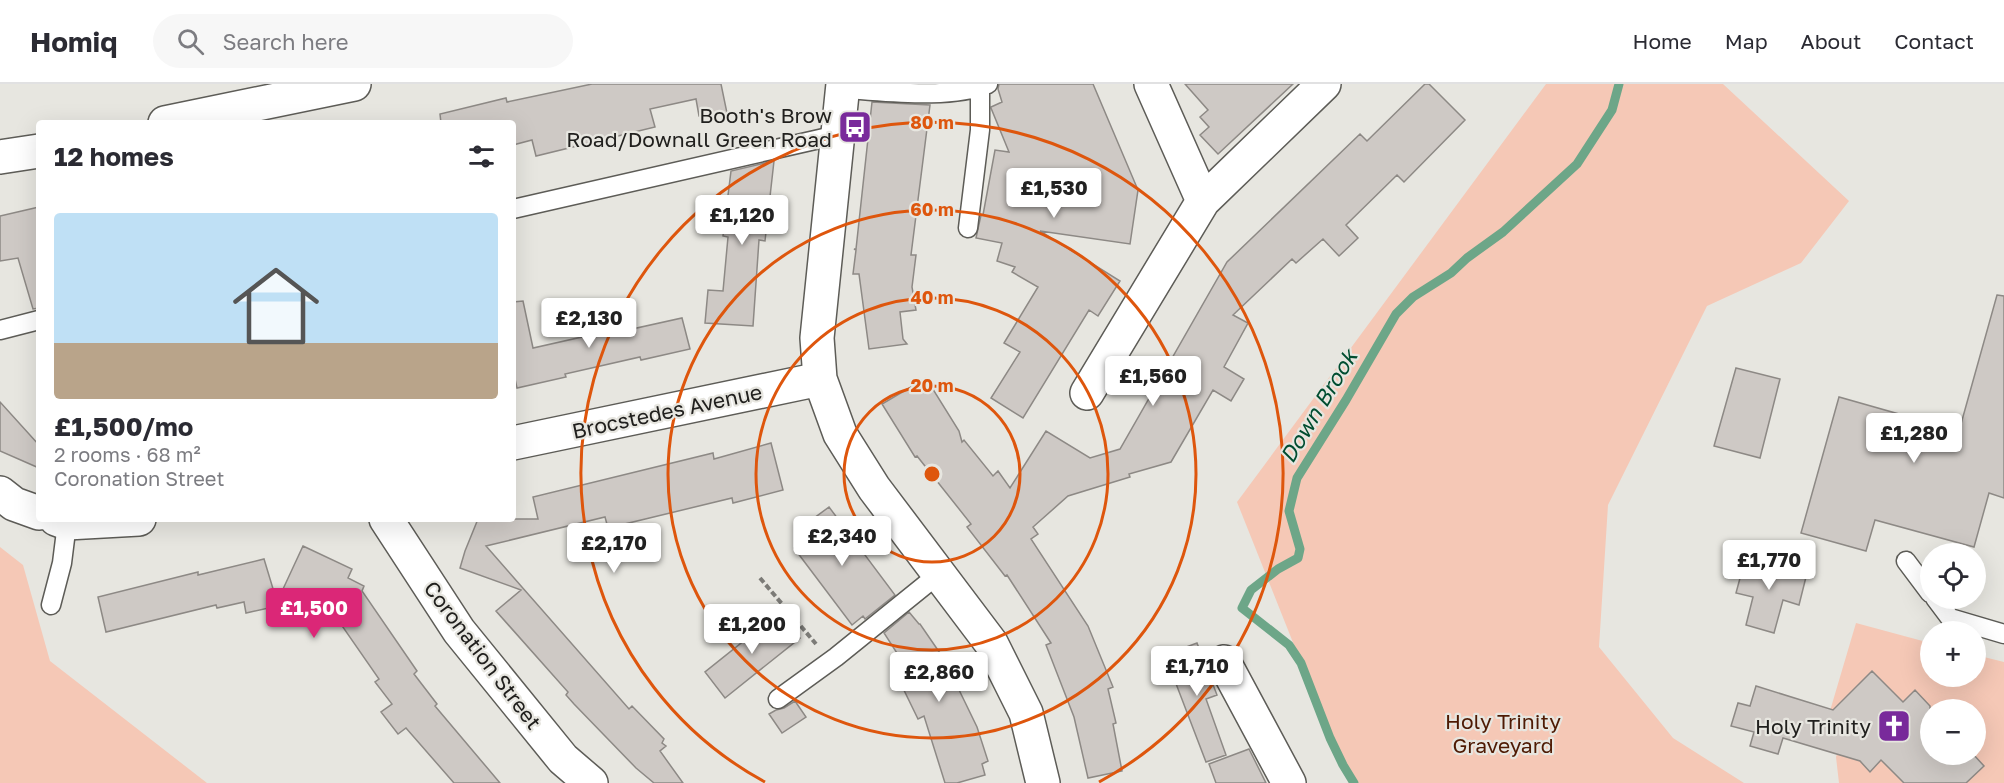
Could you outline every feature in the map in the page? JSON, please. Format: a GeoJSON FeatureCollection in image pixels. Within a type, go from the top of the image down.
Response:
{"type":"FeatureCollection","features":[{"type":"Feature","properties":{"kind":"street"},"geometry":{"type":"LineString","coordinates":[[180,120],[354,84]]}},
{"type":"Feature","properties":{"kind":"street"},"geometry":{"type":"LineString","coordinates":[[1151,84],[1203,201]]}},
{"type":"Feature","properties":{"kind":"street"},"geometry":{"type":"LineString","coordinates":[[1087,393],[1203,201],[1324,84]]}},
{"type":"Feature","properties":{"kind":"street"},"geometry":{"type":"LineString","coordinates":[[843,87],[817,338],[820,379],[840,434],[874,488],[991,643],[1026,713],[1043,783]]}},
{"type":"Feature","properties":{"kind":"street"},"geometry":{"type":"LineString","coordinates":[[0,156],[36,151]]}},
{"type":"Feature","properties":{"kind":"street","name":"Brocstedes Avenue"},"geometry":{"type":"LineString","coordinates":[[516,441],[820,379]]}},
{"type":"Feature","properties":{"kind":"street"},"geometry":{"type":"LineString","coordinates":[[0,493],[14,504],[36,512]]}},
{"type":"Feature","properties":{"kind":"street","name":"Coronation Street"},"geometry":{"type":"LineString","coordinates":[[388,522],[459,631],[563,759],[591,783]]}},
{"type":"Feature","properties":{"kind":"street"},"geometry":{"type":"LineString","coordinates":[[1224,662],[1289,783]]}},
{"type":"Feature","properties":{"kind":"lane"},"geometry":{"type":"LineString","coordinates":[[843,87],[946,93],[984,86],[968,228]]}},
{"type":"Feature","properties":{"kind":"lane"},"geometry":{"type":"LineString","coordinates":[[516,208],[837,135]]}},
{"type":"Feature","properties":{"kind":"lane"},"geometry":{"type":"LineString","coordinates":[[0,330],[36,321]]}},
{"type":"Feature","properties":{"kind":"lane"},"geometry":{"type":"LineString","coordinates":[[51,605],[62,564],[55,522]]}},
{"type":"Feature","properties":{"kind":"lane"},"geometry":{"type":"LineString","coordinates":[[1906,561],[1920,580]]}},
{"type":"Feature","properties":{"kind":"lane"},"geometry":{"type":"LineString","coordinates":[[778,699],[830,661],[940,573]]}},
{"type":"Feature","properties":{"kind":"lane"},"geometry":{"type":"LineString","coordinates":[[1943,609],[1950,618],[2004,634]]}},
{"type":"Feature","properties":{"kind":"path"},"geometry":{"type":"LineString","coordinates":[[760,578],[830,661]]}},
{"type":"Feature","properties":{"kind":"green space","name":"Holy Trinity Graveyard"},"geometry":{"type":"Polygon","coordinates":[[[1546,84],[1723,84],[1849,201],[1801,263],[1707,306],[1608,505],[1599,647],[1673,738],[1744,783],[1349,783],[1237,502],[1546,84]]]}},
{"type":"Feature","properties":{"kind":"green space"},"geometry":{"type":"Polygon","coordinates":[[[0,547],[23,565],[50,661],[207,783],[0,783],[0,547]]]}},
{"type":"Feature","properties":{"kind":"green space"},"geometry":{"type":"Polygon","coordinates":[[[1856,623],[1920,640],[1920,687],[1986,687],[1986,658],[2004,662],[2004,783],[1839,783],[1836,757],[1846,727],[1827,721],[1856,623]]]}},
{"type":"Feature","properties":{"kind":"building"},"geometry":{"type":"Polygon","coordinates":[[[592,84],[721,84],[727,113],[699,116],[696,99],[650,109],[655,127],[536,156],[532,140],[516,144],[516,120],[441,120],[440,114],[506,98],[507,102],[592,84]]]}},
{"type":"Feature","properties":{"kind":"building"},"geometry":{"type":"Polygon","coordinates":[[[999,84],[1093,84],[1138,190],[1130,244],[1040,231],[1120,281],[1098,316],[1089,310],[1023,418],[991,398],[1020,352],[1004,343],[1038,287],[1012,272],[1015,267],[997,261],[1002,243],[976,238],[981,215],[983,215],[995,150],[1009,152],[991,108],[1002,102],[998,89],[999,84]]]}},
{"type":"Feature","properties":{"kind":"building"},"geometry":{"type":"Polygon","coordinates":[[[1185,84],[1293,84],[1218,154],[1200,135],[1209,127],[1200,117],[1208,110],[1185,84]]]}},
{"type":"Feature","properties":{"kind":"building"},"geometry":{"type":"Polygon","coordinates":[[[1425,84],[1429,84],[1465,120],[1404,182],[1397,175],[1346,225],[1358,238],[1339,256],[1323,239],[1296,263],[1292,259],[1233,315],[1248,323],[1224,367],[1244,379],[1231,401],[1213,390],[1171,462],[1068,496],[1033,527],[1038,534],[1031,539],[1088,626],[1113,687],[1108,689],[1116,723],[1113,724],[1122,771],[1088,778],[1074,717],[1046,645],[1051,643],[1007,575],[1005,576],[967,527],[971,524],[917,456],[915,457],[882,404],[926,378],[959,431],[962,442],[964,440],[993,476],[998,471],[1010,488],[1046,431],[1090,458],[1120,449],[1227,262],[1360,134],[1367,141],[1425,84]]]}},
{"type":"Feature","properties":{"kind":"building"},"geometry":{"type":"Polygon","coordinates":[[[872,102],[930,105],[911,255],[916,255],[912,287],[916,310],[900,312],[903,339],[907,344],[869,349],[859,274],[853,274],[872,102]]]}},
{"type":"Feature","properties":{"kind":"building"},"geometry":{"type":"Polygon","coordinates":[[[774,161],[765,241],[759,240],[753,326],[705,323],[708,290],[723,291],[728,237],[723,236],[731,171],[774,161]]]}},
{"type":"Feature","properties":{"kind":"building"},"geometry":{"type":"Polygon","coordinates":[[[36,208],[36,308],[33,309],[18,258],[0,261],[0,216],[36,208]]]}},
{"type":"Feature","properties":{"kind":"building"},"geometry":{"type":"Polygon","coordinates":[[[1997,295],[2004,296],[2004,498],[1989,493],[1975,543],[1959,543],[1875,520],[1866,551],[1801,533],[1839,397],[1959,431],[1997,295]]]}},
{"type":"Feature","properties":{"kind":"building"},"geometry":{"type":"Polygon","coordinates":[[[523,301],[533,348],[622,328],[623,331],[682,318],[690,349],[641,360],[640,357],[565,374],[566,377],[517,388],[516,302],[523,301]]]}},
{"type":"Feature","properties":{"kind":"building"},"geometry":{"type":"Polygon","coordinates":[[[1736,368],[1780,379],[1760,458],[1714,446],[1736,368]]]}},
{"type":"Feature","properties":{"kind":"building"},"geometry":{"type":"Polygon","coordinates":[[[0,402],[36,442],[36,467],[0,451],[0,402]]]}},
{"type":"Feature","properties":{"kind":"building"},"geometry":{"type":"Polygon","coordinates":[[[771,443],[783,490],[733,503],[732,498],[608,528],[605,517],[486,546],[629,709],[632,706],[664,739],[662,743],[666,746],[660,751],[683,783],[654,783],[636,768],[574,704],[566,695],[568,692],[496,611],[521,590],[460,568],[477,522],[516,522],[516,519],[538,519],[533,497],[713,453],[714,459],[771,443]]]}},
{"type":"Feature","properties":{"kind":"building"},"geometry":{"type":"Polygon","coordinates":[[[829,507],[895,595],[865,619],[863,616],[852,625],[794,548],[804,539],[802,527],[829,507]]]}},
{"type":"Feature","properties":{"kind":"building"},"geometry":{"type":"Polygon","coordinates":[[[303,546],[352,569],[348,578],[364,586],[362,591],[417,671],[414,674],[437,704],[435,706],[500,783],[454,783],[406,728],[398,734],[381,712],[392,704],[375,682],[379,679],[336,617],[300,601],[246,613],[244,602],[217,608],[216,605],[106,632],[98,597],[198,572],[198,575],[264,559],[277,602],[303,546]]]}},
{"type":"Feature","properties":{"kind":"building"},"geometry":{"type":"Polygon","coordinates":[[[1746,556],[1807,573],[1799,605],[1783,600],[1774,633],[1746,625],[1753,597],[1736,593],[1746,556]]]}},
{"type":"Feature","properties":{"kind":"building"},"geometry":{"type":"Polygon","coordinates":[[[780,612],[800,638],[725,698],[705,672],[780,612]]]}},
{"type":"Feature","properties":{"kind":"building"},"geometry":{"type":"Polygon","coordinates":[[[909,612],[944,659],[977,727],[988,761],[982,764],[985,775],[957,783],[945,783],[924,716],[918,719],[901,684],[913,678],[884,633],[909,612]]]}},
{"type":"Feature","properties":{"kind":"building"},"geometry":{"type":"Polygon","coordinates":[[[1197,643],[1217,695],[1206,699],[1226,755],[1206,762],[1165,655],[1197,643]]]}},
{"type":"Feature","properties":{"kind":"building"},"geometry":{"type":"Polygon","coordinates":[[[1872,671],[1903,702],[1915,690],[1923,699],[1920,699],[1920,765],[1984,766],[1966,783],[1904,783],[1881,760],[1870,772],[1860,761],[1783,738],[1778,754],[1750,746],[1754,732],[1731,726],[1738,703],[1750,706],[1756,686],[1833,710],[1872,671]]]}},
{"type":"Feature","properties":{"kind":"building"},"geometry":{"type":"Polygon","coordinates":[[[795,701],[806,717],[782,733],[769,714],[795,701]]]}},
{"type":"Feature","properties":{"kind":"building"},"geometry":{"type":"Polygon","coordinates":[[[1249,749],[1266,783],[1216,783],[1209,764],[1249,749]]]}},
{"type":"Feature","properties":{"kind":"waterway","name":"Down Brook"},"geometry":{"type":"LineString","coordinates":[[1354,783],[1330,738],[1301,663],[1289,645],[1242,608],[1251,590],[1278,569],[1298,558],[1300,549],[1289,511],[1297,478],[1396,314],[1413,297],[1451,273],[1467,258],[1503,232],[1577,164],[1612,110],[1619,84]]}},
{"type":"Feature","properties":{"kind":"place","name":"Booth's Brow Road/Downall Green Road"},"geometry":{"type":"Point","coordinates":[855,127]}},
{"type":"Feature","properties":{"kind":"place","name":"Holy Trinity"},"geometry":{"type":"Point","coordinates":[1894,726]}}]}
